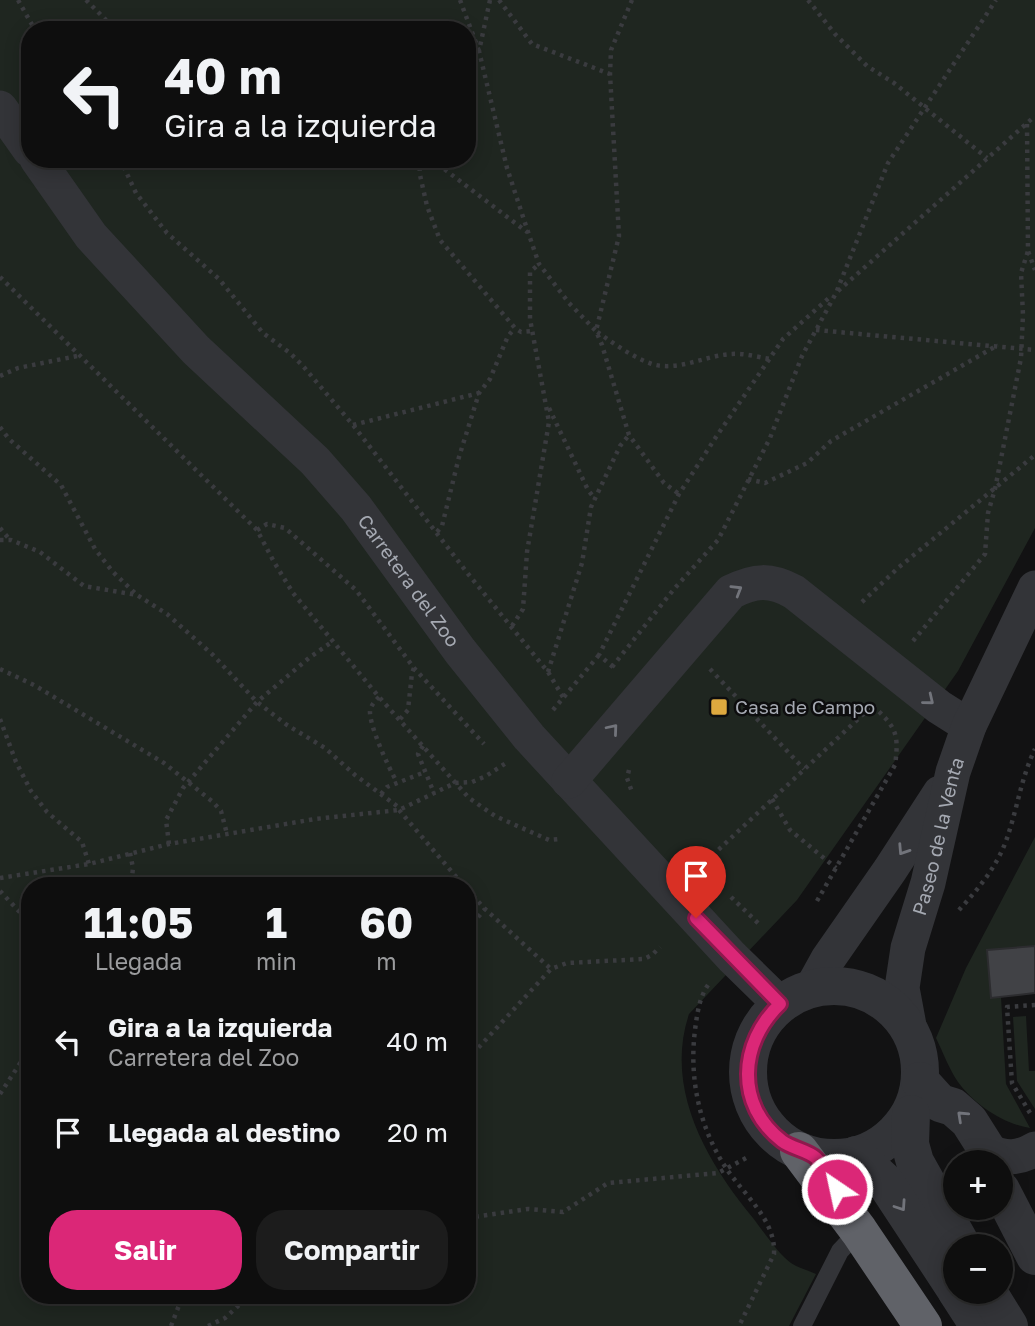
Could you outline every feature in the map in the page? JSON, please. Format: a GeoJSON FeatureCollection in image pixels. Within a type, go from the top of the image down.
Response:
{"type":"FeatureCollection","features":[{"type":"Feature","properties":{"kind":"highway"},"geometry":{"type":"LineString","coordinates":[[807,1154],[923,1326]]}},
{"type":"Feature","properties":{"kind":"highway"},"geometry":{"type":"LineString","coordinates":[[807,1154],[931,1326]]}},
{"type":"Feature","properties":{"kind":"street"},"geometry":{"type":"LineString","coordinates":[[0,108],[21,137]]}},
{"type":"Feature","properties":{"kind":"street","name":"Carretera del Zoo"},"geometry":{"type":"LineString","coordinates":[[44,168],[100,245],[196,350],[315,461],[348,499],[460,651],[529,737],[732,957],[796,996]]}},
{"type":"Feature","properties":{"kind":"street"},"geometry":{"type":"LineString","coordinates":[[569,781],[731,592],[746,584],[779,583],[794,592],[939,708],[969,726]]}},
{"type":"Feature","properties":{"kind":"street"},"geometry":{"type":"LineString","coordinates":[[953,772],[969,726],[1035,588]]}},
{"type":"Feature","properties":{"kind":"street","name":"Paseo de la Venta"},"geometry":{"type":"LineString","coordinates":[[796,996],[828,959],[953,772]]}},
{"type":"Feature","properties":{"kind":"street","name":"Paseo de la Venta"},"geometry":{"type":"LineString","coordinates":[[910,1031],[902,988],[908,948],[928,883],[953,772]]}},
{"type":"Feature","properties":{"kind":"street"},"geometry":{"type":"LineString","coordinates":[[915,1098],[886,1141],[856,1155],[832,1158],[807,1154],[783,1142],[757,1112],[747,1072],[750,1051],[757,1032],[769,1014],[796,996],[845,986],[872,994],[894,1010],[910,1031],[919,1055],[915,1098],[910,1144],[915,1163],[955,1234]]}},
{"type":"Feature","properties":{"kind":"street"},"geometry":{"type":"LineString","coordinates":[[915,1098],[953,1107],[969,1121],[985,1150]]}},
{"type":"Feature","properties":{"kind":"street"},"geometry":{"type":"LineString","coordinates":[[1013,1157],[1021,1157],[1035,1149]]}},
{"type":"Feature","properties":{"kind":"street"},"geometry":{"type":"LineString","coordinates":[[856,1155],[885,1182],[943,1271]]}},
{"type":"Feature","properties":{"kind":"street"},"geometry":{"type":"LineString","coordinates":[[1013,1213],[1035,1256]]}},
{"type":"Feature","properties":{"kind":"street"},"geometry":{"type":"LineString","coordinates":[[965,1304],[979,1326]]}},
{"type":"Feature","properties":{"kind":"street"},"geometry":{"type":"LineString","coordinates":[[996,1304],[1009,1326]]}},
{"type":"Feature","properties":{"kind":"lane"},"geometry":{"type":"LineString","coordinates":[[802,1326],[840,1251],[859,1231]]}},
{"type":"Feature","properties":{"kind":"path"},"geometry":{"type":"LineString","coordinates":[[18,0],[30,21]]}},
{"type":"Feature","properties":{"kind":"path"},"geometry":{"type":"LineString","coordinates":[[86,0],[108,21]]}},
{"type":"Feature","properties":{"kind":"path"},"geometry":{"type":"LineString","coordinates":[[460,0],[468,21]]}},
{"type":"Feature","properties":{"kind":"path"},"geometry":{"type":"LineString","coordinates":[[479,51],[490,0]]}},
{"type":"Feature","properties":{"kind":"path"},"geometry":{"type":"LineString","coordinates":[[499,0],[532,44],[610,74]]}},
{"type":"Feature","properties":{"kind":"path"},"geometry":{"type":"LineString","coordinates":[[632,0],[611,50],[619,236],[596,331],[629,435],[664,483],[679,494]]}},
{"type":"Feature","properties":{"kind":"path"},"geometry":{"type":"LineString","coordinates":[[808,0],[867,66],[924,107],[987,159]]}},
{"type":"Feature","properties":{"kind":"path"},"geometry":{"type":"LineString","coordinates":[[612,667],[674,589],[718,540],[770,438],[802,356],[836,293],[888,163],[996,0]]}},
{"type":"Feature","properties":{"kind":"path"},"geometry":{"type":"LineString","coordinates":[[476,43],[507,168],[539,264],[569,303],[596,331],[627,352],[653,364],[670,366],[734,354],[770,359]]}},
{"type":"Feature","properties":{"kind":"path"},"geometry":{"type":"LineString","coordinates":[[548,716],[599,655],[679,494],[783,339],[1035,117]]}},
{"type":"Feature","properties":{"kind":"path"},"geometry":{"type":"LineString","coordinates":[[886,664],[906,649],[985,554],[988,513],[995,489],[1021,347],[1021,273],[1028,251],[1027,123]]}},
{"type":"Feature","properties":{"kind":"path"},"geometry":{"type":"LineString","coordinates":[[125,168],[136,193],[167,233],[219,279],[263,333],[303,366],[353,425],[548,671],[564,697]]}},
{"type":"Feature","properties":{"kind":"path"},"geometry":{"type":"LineString","coordinates":[[420,168],[427,206],[440,240],[515,328],[521,332],[533,331]]}},
{"type":"Feature","properties":{"kind":"path"},"geometry":{"type":"LineString","coordinates":[[443,168],[528,232]]}},
{"type":"Feature","properties":{"kind":"path"},"geometry":{"type":"LineString","coordinates":[[1028,251],[1035,270]]}},
{"type":"Feature","properties":{"kind":"path"},"geometry":{"type":"LineString","coordinates":[[512,626],[523,609],[527,552],[549,422],[533,331],[528,275],[539,264]]}},
{"type":"Feature","properties":{"kind":"path"},"geometry":{"type":"LineString","coordinates":[[0,277],[257,530],[293,593],[379,697],[469,798],[495,816],[549,840],[560,839]]}},
{"type":"Feature","properties":{"kind":"path"},"geometry":{"type":"LineString","coordinates":[[437,532],[442,526],[459,457],[479,393],[490,379],[508,336],[515,328]]}},
{"type":"Feature","properties":{"kind":"path"},"geometry":{"type":"LineString","coordinates":[[816,330],[1035,349]]}},
{"type":"Feature","properties":{"kind":"path"},"geometry":{"type":"LineString","coordinates":[[748,479],[765,483],[807,463],[831,441],[998,345]]}},
{"type":"Feature","properties":{"kind":"path"},"geometry":{"type":"LineString","coordinates":[[0,376],[18,368],[78,355]]}},
{"type":"Feature","properties":{"kind":"path"},"geometry":{"type":"LineString","coordinates":[[353,425],[479,393]]}},
{"type":"Feature","properties":{"kind":"path"},"geometry":{"type":"LineString","coordinates":[[547,404],[588,489],[596,499]]}},
{"type":"Feature","properties":{"kind":"path"},"geometry":{"type":"LineString","coordinates":[[0,427],[9,439],[61,485],[95,550],[113,572],[137,595],[186,630],[257,702],[287,725],[325,748],[400,810],[457,877]]}},
{"type":"Feature","properties":{"kind":"path"},"geometry":{"type":"LineString","coordinates":[[548,671],[582,563],[591,507],[620,446],[629,435]]}},
{"type":"Feature","properties":{"kind":"path"},"geometry":{"type":"LineString","coordinates":[[840,628],[860,604],[898,568],[1035,455]]}},
{"type":"Feature","properties":{"kind":"path"},"geometry":{"type":"LineString","coordinates":[[257,530],[267,524],[285,528],[336,571],[377,616],[414,668],[486,747]]}},
{"type":"Feature","properties":{"kind":"path"},"geometry":{"type":"LineString","coordinates":[[0,528],[10,540]]}},
{"type":"Feature","properties":{"kind":"path"},"geometry":{"type":"LineString","coordinates":[[0,540],[10,540],[40,552],[84,586],[137,595]]}},
{"type":"Feature","properties":{"kind":"path"},"geometry":{"type":"LineString","coordinates":[[169,844],[166,820],[177,797],[188,783],[257,702],[333,640]]}},
{"type":"Feature","properties":{"kind":"path"},"geometry":{"type":"LineString","coordinates":[[599,655],[620,673]]}},
{"type":"Feature","properties":{"kind":"path"},"geometry":{"type":"LineString","coordinates":[[707,666],[804,769]]}},
{"type":"Feature","properties":{"kind":"path"},"geometry":{"type":"LineString","coordinates":[[400,719],[408,710],[414,668]]}},
{"type":"Feature","properties":{"kind":"path"},"geometry":{"type":"LineString","coordinates":[[0,669],[20,677],[151,754],[221,811],[227,834]]}},
{"type":"Feature","properties":{"kind":"path"},"geometry":{"type":"LineString","coordinates":[[379,697],[372,704],[371,717],[397,782]]}},
{"type":"Feature","properties":{"kind":"path"},"geometry":{"type":"LineString","coordinates":[[817,901],[895,765],[899,741],[888,720],[863,697]]}},
{"type":"Feature","properties":{"kind":"path"},"geometry":{"type":"LineString","coordinates":[[699,867],[873,705]]}},
{"type":"Feature","properties":{"kind":"path"},"geometry":{"type":"LineString","coordinates":[[0,719],[16,762],[31,790],[47,812],[82,842],[89,863]]}},
{"type":"Feature","properties":{"kind":"path"},"geometry":{"type":"LineString","coordinates":[[424,746],[418,754],[433,793]]}},
{"type":"Feature","properties":{"kind":"path"},"geometry":{"type":"LineString","coordinates":[[957,913],[985,882],[1009,834],[1025,770],[1035,749]]}},
{"type":"Feature","properties":{"kind":"path"},"geometry":{"type":"LineString","coordinates":[[495,757],[503,767]]}},
{"type":"Feature","properties":{"kind":"path"},"geometry":{"type":"LineString","coordinates":[[0,878],[89,863],[169,844],[315,819],[400,810],[455,783],[472,782],[503,767],[512,757]]}},
{"type":"Feature","properties":{"kind":"path"},"geometry":{"type":"LineString","coordinates":[[630,767],[627,778],[636,804]]}},
{"type":"Feature","properties":{"kind":"path"},"geometry":{"type":"LineString","coordinates":[[381,794],[387,786],[425,772]]}},
{"type":"Feature","properties":{"kind":"path"},"geometry":{"type":"LineString","coordinates":[[772,799],[790,830],[836,868]]}},
{"type":"Feature","properties":{"kind":"path"},"geometry":{"type":"LineString","coordinates":[[131,853],[132,877]]}},
{"type":"Feature","properties":{"kind":"path"},"geometry":{"type":"LineString","coordinates":[[690,858],[708,875]]}},
{"type":"Feature","properties":{"kind":"path"},"geometry":{"type":"LineString","coordinates":[[0,891],[21,913]]}},
{"type":"Feature","properties":{"kind":"path"},"geometry":{"type":"LineString","coordinates":[[726,892],[760,926]]}},
{"type":"Feature","properties":{"kind":"path"},"geometry":{"type":"LineString","coordinates":[[476,899],[551,970]]}},
{"type":"Feature","properties":{"kind":"path"},"geometry":{"type":"LineString","coordinates":[[476,920],[485,909]]}},
{"type":"Feature","properties":{"kind":"path"},"geometry":{"type":"LineString","coordinates":[[476,1050],[551,970],[567,963],[644,959],[660,947]]}},
{"type":"Feature","properties":{"kind":"path"},"geometry":{"type":"LineString","coordinates":[[706,988],[697,1011],[692,1058],[696,1096],[709,1139],[726,1168],[769,1226],[774,1244],[774,1254],[740,1326]]}},
{"type":"Feature","properties":{"kind":"path"},"geometry":{"type":"LineString","coordinates":[[1035,1004],[1007,1007],[1012,1083],[1035,1122]]}},
{"type":"Feature","properties":{"kind":"path"},"geometry":{"type":"LineString","coordinates":[[0,1094],[21,1062]]}},
{"type":"Feature","properties":{"kind":"path"},"geometry":{"type":"LineString","coordinates":[[476,1217],[528,1209],[563,1212],[608,1183],[718,1173],[748,1157]]}},
{"type":"Feature","properties":{"kind":"path"},"geometry":{"type":"LineString","coordinates":[[171,1326],[180,1304]]}},
{"type":"Feature","properties":{"kind":"path"},"geometry":{"type":"LineString","coordinates":[[208,1326],[225,1318],[240,1304]]}},
{"type":"Feature","properties":{"kind":"shaded area","name":"Casa de Campo"},"geometry":{"type":"Polygon","coordinates":[[[0,0],[1035,0],[1035,528],[958,671],[797,900],[689,1014],[683,1042],[682,1070],[686,1097],[706,1149],[736,1196],[776,1249],[791,1263],[816,1274],[789,1326],[0,1326],[0,0]]]}},
{"type":"Feature","properties":{"kind":"shaded area"},"geometry":{"type":"Polygon","coordinates":[[[1035,837],[1035,946],[987,950],[991,998],[1001,997],[1006,1084],[1030,1128],[990,1112],[972,1098],[955,1077],[936,1038],[966,968],[1035,837]]]}},
{"type":"Feature","properties":{"kind":"shaded area"},"geometry":{"type":"Polygon","coordinates":[[[1026,1016],[1029,1071],[1035,1071],[1035,1109],[1017,1081],[1013,1017],[1026,1016]]]}},
{"type":"Feature","properties":{"kind":"building"},"geometry":{"type":"Polygon","coordinates":[[[1035,946],[1035,993],[991,998],[987,950],[1035,946]]]}},
{"type":"Feature","properties":{"kind":"place","name":"Casa de Campo"},"geometry":{"type":"Point","coordinates":[719,707]}},
{"type":"Feature","properties":{"kind":"route"},"geometry":{"type":"LineString","coordinates":[[696,918],[780,1004],[769,1014],[757,1032],[750,1051],[747,1072],[757,1112],[783,1142],[815,1156],[837,1189]]}}]}
